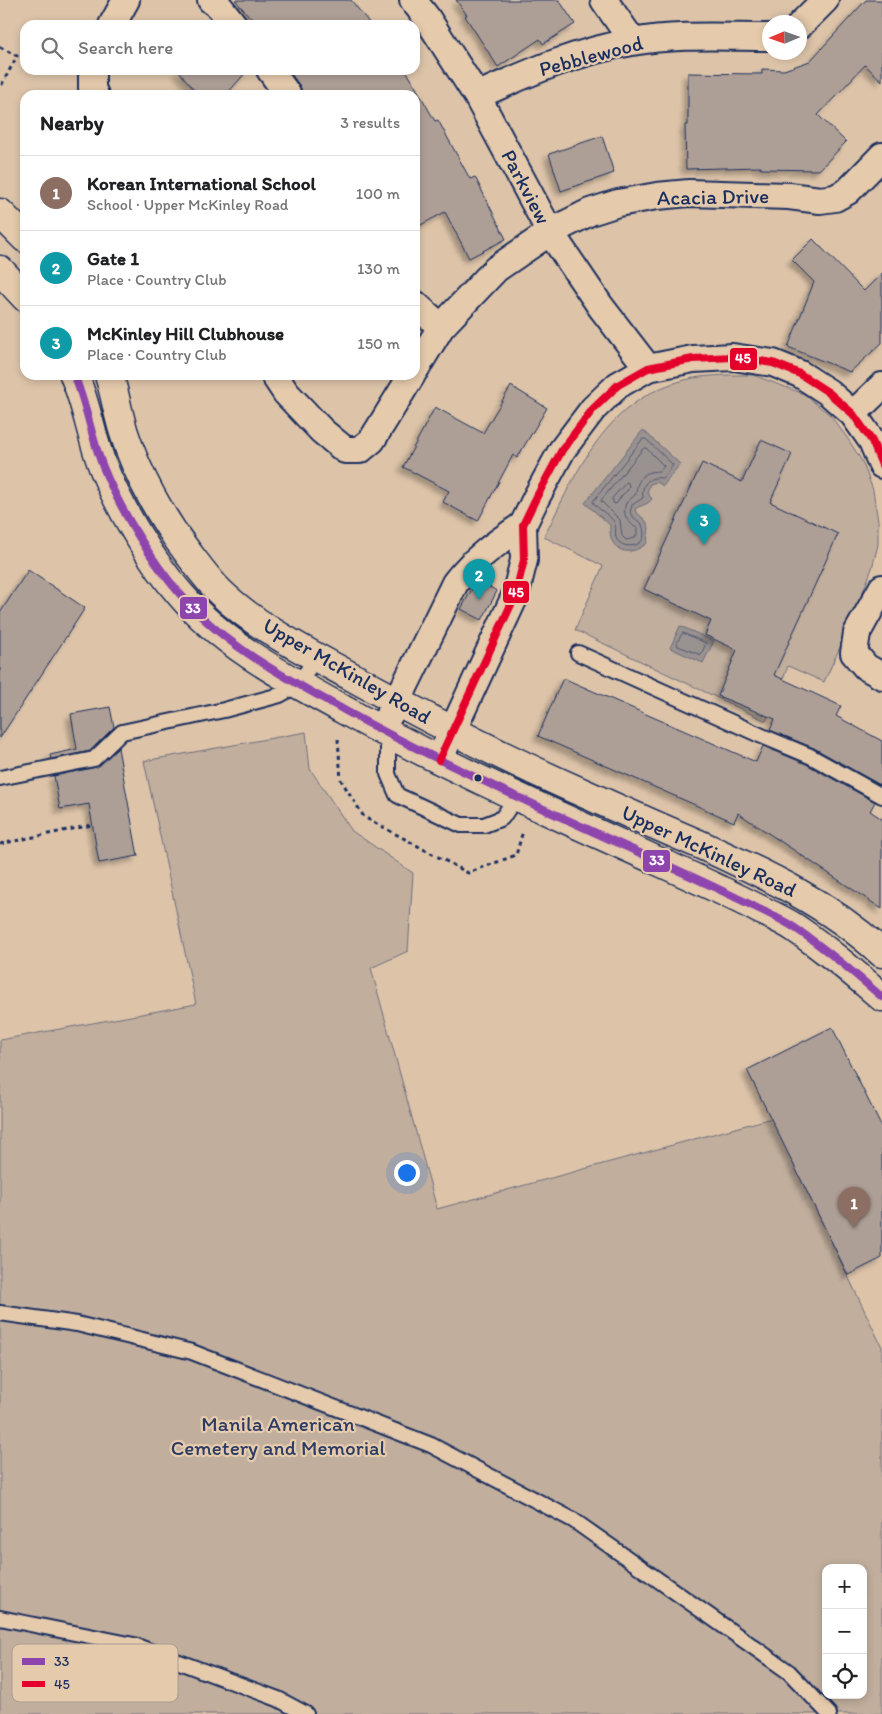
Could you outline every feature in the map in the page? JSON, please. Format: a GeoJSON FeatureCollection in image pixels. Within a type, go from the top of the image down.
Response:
{"type":"FeatureCollection","features":[{"type":"Feature","properties":{"kind":"main road"},"geometry":{"type":"LineString","coordinates":[[0,213],[20,233]]}},
{"type":"Feature","properties":{"kind":"main road"},"geometry":{"type":"LineString","coordinates":[[0,270],[20,292]]}},
{"type":"Feature","properties":{"kind":"main road","name":"Upper McKinley Road"},"geometry":{"type":"LineString","coordinates":[[76,380],[106,474],[114,492],[140,536],[165,575],[188,603],[214,628],[237,646],[298,685],[439,760],[734,896],[793,926],[842,963],[882,998]]}},
{"type":"Feature","properties":{"kind":"main road","name":"Upper McKinley Road"},"geometry":{"type":"LineString","coordinates":[[111,380],[123,430],[142,478],[186,551],[221,593],[262,624],[316,657],[453,731],[544,776],[746,866],[808,897],[866,938],[882,953]]}},
{"type":"Feature","properties":{"kind":"street"},"geometry":{"type":"LineString","coordinates":[[115,20],[126,0]]}},
{"type":"Feature","properties":{"kind":"street"},"geometry":{"type":"LineString","coordinates":[[211,0],[219,6],[230,20]]}},
{"type":"Feature","properties":{"kind":"street","name":"Parkview"},"geometry":{"type":"LineString","coordinates":[[413,0],[427,18],[477,96],[550,232],[601,307],[648,368]]}},
{"type":"Feature","properties":{"kind":"street"},"geometry":{"type":"LineString","coordinates":[[604,0],[632,42]]}},
{"type":"Feature","properties":{"kind":"street"},"geometry":{"type":"LineString","coordinates":[[807,18],[825,0]]}},
{"type":"Feature","properties":{"kind":"street","name":"Pebblewood"},"geometry":{"type":"LineString","coordinates":[[477,96],[529,72],[632,42],[672,38],[762,37]]}},
{"type":"Feature","properties":{"kind":"street"},"geometry":{"type":"LineString","coordinates":[[92,75],[93,90]]}},
{"type":"Feature","properties":{"kind":"street"},"geometry":{"type":"LineString","coordinates":[[274,75],[284,90]]}},
{"type":"Feature","properties":{"kind":"street","name":"Acacia Drive"},"geometry":{"type":"LineString","coordinates":[[420,362],[441,327],[496,268],[550,232],[590,212],[618,203],[657,196],[690,193],[789,196],[820,200],[835,198],[848,191],[882,156]]}},
{"type":"Feature","properties":{"kind":"street"},"geometry":{"type":"LineString","coordinates":[[420,308],[441,327]]}},
{"type":"Feature","properties":{"kind":"street"},"geometry":{"type":"LineString","coordinates":[[439,760],[506,617],[518,586],[524,560],[523,525],[562,450],[593,409],[618,385],[648,368],[701,358],[733,357],[773,363],[807,378],[828,392],[853,414],[872,441],[882,465]]}},
{"type":"Feature","properties":{"kind":"street"},"geometry":{"type":"LineString","coordinates":[[277,380],[286,393],[322,431],[345,450],[360,450],[372,440],[409,380]]}},
{"type":"Feature","properties":{"kind":"street"},"geometry":{"type":"LineString","coordinates":[[853,414],[882,386]]}},
{"type":"Feature","properties":{"kind":"street"},"geometry":{"type":"LineString","coordinates":[[384,732],[456,583],[466,569],[476,560],[497,542],[523,525]]}},
{"type":"Feature","properties":{"kind":"street"},"geometry":{"type":"LineString","coordinates":[[882,588],[857,633],[854,653],[866,667],[882,676]]}},
{"type":"Feature","properties":{"kind":"lane"},"geometry":{"type":"LineString","coordinates":[[578,653],[810,756],[882,796]]}},
{"type":"Feature","properties":{"kind":"lane"},"geometry":{"type":"LineString","coordinates":[[0,778],[94,759],[122,732],[224,710],[280,694],[298,685],[316,657]]}},
{"type":"Feature","properties":{"kind":"lane"},"geometry":{"type":"LineString","coordinates":[[384,732],[388,774],[397,795],[461,825],[484,825],[502,818],[516,796]]}},
{"type":"Feature","properties":{"kind":"lane"},"geometry":{"type":"LineString","coordinates":[[0,1313],[77,1324],[192,1352],[432,1445],[573,1520],[789,1672],[829,1714]]}},
{"type":"Feature","properties":{"kind":"lane"},"geometry":{"type":"LineString","coordinates":[[0,1618],[129,1644]]}},
{"type":"Feature","properties":{"kind":"lane"},"geometry":{"type":"LineString","coordinates":[[178,1662],[278,1699],[306,1714]]}},
{"type":"Feature","properties":{"kind":"path"},"geometry":{"type":"LineString","coordinates":[[0,47],[16,56],[0,88]]}},
{"type":"Feature","properties":{"kind":"path"},"geometry":{"type":"LineString","coordinates":[[337,734],[340,780],[364,816],[468,873],[516,855],[525,823]]}},
{"type":"Feature","properties":{"kind":"path"},"geometry":{"type":"LineString","coordinates":[[0,844],[92,825]]}},
{"type":"Feature","properties":{"kind":"green space"},"geometry":{"type":"Polygon","coordinates":[[[727,375],[753,375],[804,394],[830,415],[862,461],[873,490],[878,521],[878,545],[872,568],[852,621],[824,682],[788,666],[766,721],[575,630],[603,566],[544,537],[582,463],[614,421],[634,403],[658,389],[685,380],[727,375]]]}},
{"type":"Feature","properties":{"kind":"green space","name":"Manila American Cemetery and Memorial"},"geometry":{"type":"Polygon","coordinates":[[[306,732],[310,769],[352,831],[413,873],[408,951],[371,968],[437,1209],[772,1118],[882,1347],[882,1714],[0,1714],[0,1040],[196,1004],[144,761],[306,732]]]}},
{"type":"Feature","properties":{"kind":"water"},"geometry":{"type":"Polygon","coordinates":[[[643,430],[680,464],[663,486],[657,482],[650,484],[647,492],[652,499],[648,503],[636,508],[635,511],[646,521],[649,528],[647,543],[633,551],[626,551],[621,550],[612,541],[610,525],[585,503],[643,430]]]}},
{"type":"Feature","properties":{"kind":"water"},"geometry":{"type":"Polygon","coordinates":[[[680,626],[714,641],[703,663],[670,648],[680,626]]]}},
{"type":"Feature","properties":{"kind":"building"},"geometry":{"type":"Polygon","coordinates":[[[235,0],[351,0],[367,20],[253,20],[235,0]]]}},
{"type":"Feature","properties":{"kind":"building"},"geometry":{"type":"Polygon","coordinates":[[[456,0],[559,0],[575,24],[543,44],[540,39],[498,67],[456,0]]]}},
{"type":"Feature","properties":{"kind":"building"},"geometry":{"type":"Polygon","coordinates":[[[866,0],[882,0],[882,81],[865,65],[818,115],[846,142],[819,170],[761,169],[761,167],[686,169],[685,125],[688,125],[688,73],[762,74],[762,69],[784,70],[810,61],[866,0]]]}},
{"type":"Feature","properties":{"kind":"building"},"geometry":{"type":"Polygon","coordinates":[[[182,75],[244,75],[230,90],[194,90],[182,75]]]}},
{"type":"Feature","properties":{"kind":"building"},"geometry":{"type":"Polygon","coordinates":[[[292,75],[409,75],[417,90],[301,90],[292,75]]]}},
{"type":"Feature","properties":{"kind":"building"},"geometry":{"type":"Polygon","coordinates":[[[420,95],[435,121],[438,120],[470,179],[475,177],[506,239],[469,258],[445,212],[420,225],[420,95]]]}},
{"type":"Feature","properties":{"kind":"building"},"geometry":{"type":"Polygon","coordinates":[[[602,136],[614,173],[561,191],[549,154],[602,136]]]}},
{"type":"Feature","properties":{"kind":"building"},"geometry":{"type":"Polygon","coordinates":[[[813,239],[864,291],[882,273],[882,343],[850,372],[788,347],[814,282],[792,260],[813,239]]]}},
{"type":"Feature","properties":{"kind":"building"},"geometry":{"type":"Polygon","coordinates":[[[511,386],[547,408],[517,458],[513,455],[478,521],[443,502],[449,491],[403,467],[435,407],[483,433],[511,386]]]}},
{"type":"Feature","properties":{"kind":"building"},"geometry":{"type":"Polygon","coordinates":[[[761,440],[792,454],[770,502],[838,534],[774,675],[841,706],[836,716],[882,741],[882,786],[814,748],[770,730],[775,719],[718,696],[737,650],[705,635],[711,621],[644,589],[702,463],[742,482],[761,440]]]}},
{"type":"Feature","properties":{"kind":"building"},"geometry":{"type":"Polygon","coordinates":[[[28,570],[85,608],[0,738],[0,613],[28,570]]]}},
{"type":"Feature","properties":{"kind":"building"},"geometry":{"type":"Polygon","coordinates":[[[477,580],[497,591],[482,620],[461,609],[477,580]]]}},
{"type":"Feature","properties":{"kind":"building"},"geometry":{"type":"Polygon","coordinates":[[[563,678],[756,762],[763,746],[806,764],[875,802],[870,811],[882,819],[882,909],[738,813],[734,822],[538,736],[563,678]]]}},
{"type":"Feature","properties":{"kind":"building"},"geometry":{"type":"Polygon","coordinates":[[[110,707],[114,727],[90,751],[51,759],[50,755],[77,749],[71,714],[110,707]]]}},
{"type":"Feature","properties":{"kind":"building"},"geometry":{"type":"Polygon","coordinates":[[[118,748],[138,856],[99,863],[89,804],[60,809],[54,776],[96,767],[118,748]]]}},
{"type":"Feature","properties":{"kind":"building"},"geometry":{"type":"Polygon","coordinates":[[[832,1027],[882,1128],[882,1258],[848,1275],[747,1070],[832,1027]]]}},
{"type":"Feature","properties":{"kind":"transit line","name":"45"},"geometry":{"type":"LineString","coordinates":[[439,760],[515,596],[524,560],[523,525],[562,450],[593,409],[618,385],[648,368],[693,359],[733,357],[773,363],[800,374],[828,392],[853,414],[872,441],[882,465]]}},
{"type":"Feature","properties":{"kind":"transit line","name":"33"},"geometry":{"type":"LineString","coordinates":[[76,380],[103,467],[137,533],[158,566],[180,594],[197,613],[236,645],[278,673],[419,750],[717,888],[786,922],[829,953],[882,997]]}},
{"type":"Feature","properties":{"kind":"place","name":"McKinley Hill Clubhouse"},"geometry":{"type":"Point","coordinates":[704,545]}},
{"type":"Feature","properties":{"kind":"place","name":"Gate 1"},"geometry":{"type":"Point","coordinates":[479,600]}},
{"type":"Feature","properties":{"kind":"place","name":"Korean International School"},"geometry":{"type":"Point","coordinates":[854,1228]}}]}
